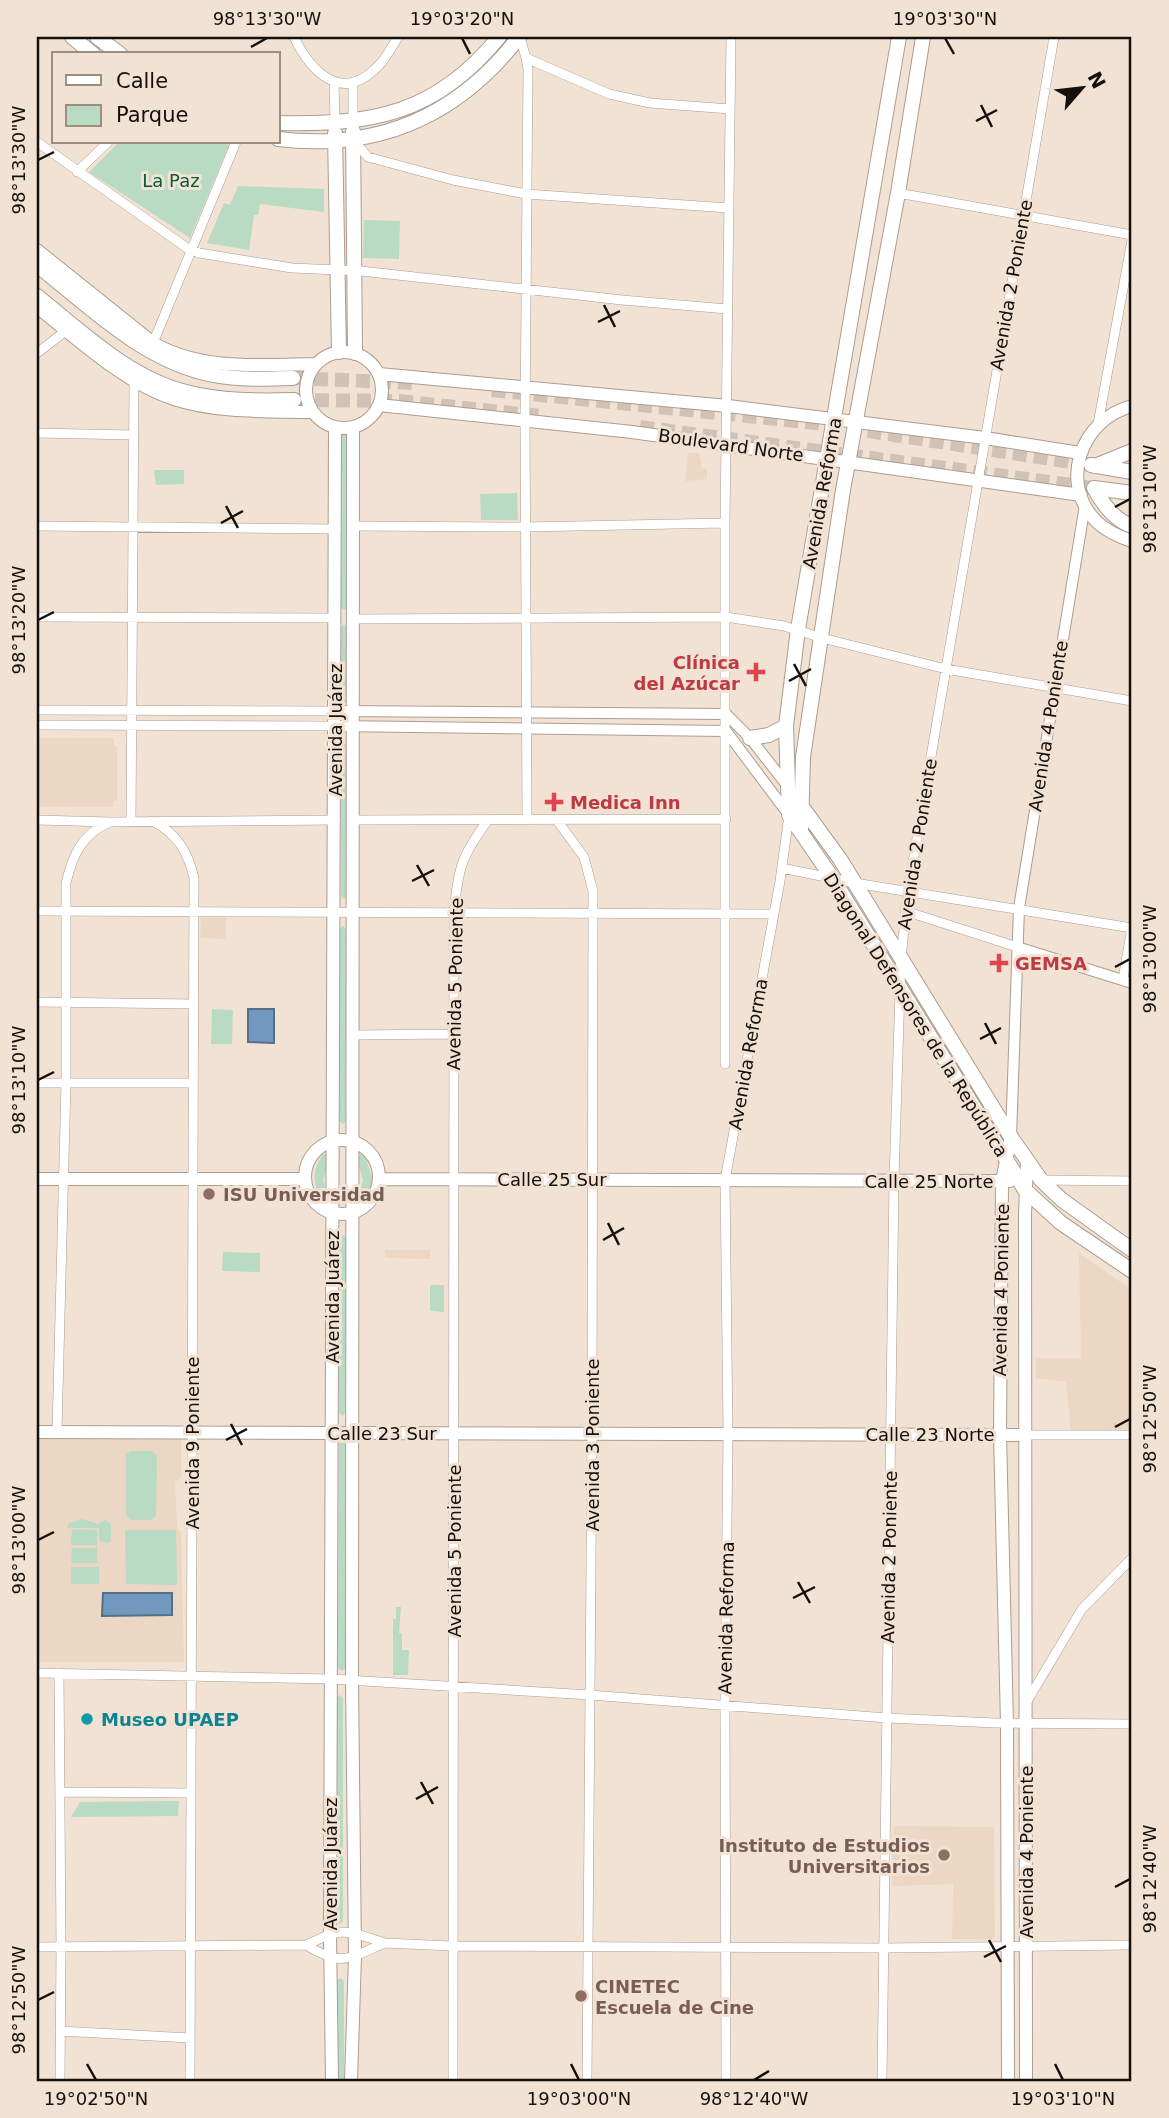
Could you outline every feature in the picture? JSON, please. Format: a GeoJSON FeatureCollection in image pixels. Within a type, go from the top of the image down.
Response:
{"type":"FeatureCollection","features":[{"type":"Feature","properties":{"kind":"main road"},"geometry":{"type":"LineString","coordinates":[[72,37],[91,52]]}},
{"type":"Feature","properties":{"kind":"main road"},"geometry":{"type":"LineString","coordinates":[[97,37],[117,52]]}},
{"type":"Feature","properties":{"kind":"main road"},"geometry":{"type":"LineString","coordinates":[[280,123],[335,123],[398,111],[428,99],[451,85],[499,37]]}},
{"type":"Feature","properties":{"kind":"main road"},"geometry":{"type":"LineString","coordinates":[[280,139],[353,140],[405,127],[448,104],[485,75],[519,37]]}},
{"type":"Feature","properties":{"kind":"main road","name":"Avenida Reforma"},"geometry":{"type":"LineString","coordinates":[[789,815],[786,726],[798,629],[899,37]]}},
{"type":"Feature","properties":{"kind":"main road","name":"Avenida Reforma"},"geometry":{"type":"LineString","coordinates":[[801,830],[803,757],[854,421],[898,193],[923,37]]}},
{"type":"Feature","properties":{"kind":"main road"},"geometry":{"type":"LineString","coordinates":[[887,117],[909,120]]}},
{"type":"Feature","properties":{"kind":"main road"},"geometry":{"type":"LineString","coordinates":[[354,121],[355,353]]}},
{"type":"Feature","properties":{"kind":"main road"},"geometry":{"type":"LineString","coordinates":[[335,123],[339,352]]}},
{"type":"Feature","properties":{"kind":"main road"},"geometry":{"type":"LineString","coordinates":[[37,250],[153,343],[188,359],[205,362],[315,364]]}},
{"type":"Feature","properties":{"kind":"main road"},"geometry":{"type":"LineString","coordinates":[[37,265],[132,340],[175,364],[215,375],[293,378]]}},
{"type":"Feature","properties":{"kind":"main road"},"geometry":{"type":"LineString","coordinates":[[37,296],[129,366],[165,385],[210,397],[235,400],[293,400]]}},
{"type":"Feature","properties":{"kind":"main road"},"geometry":{"type":"LineString","coordinates":[[37,307],[134,381],[174,399],[211,407],[312,412]]}},
{"type":"Feature","properties":{"kind":"main road"},"geometry":{"type":"LineString","coordinates":[[355,353],[371,363],[379,374],[382,389],[379,405],[367,422],[353,428],[335,428],[318,419],[312,412],[305,387],[315,364],[330,354],[355,353]]}},
{"type":"Feature","properties":{"kind":"main road","name":"Boulevard Norte"},"geometry":{"type":"LineString","coordinates":[[379,374],[728,406],[985,438],[1080,453]]}},
{"type":"Feature","properties":{"kind":"main road","name":"Boulevard Norte"},"geometry":{"type":"LineString","coordinates":[[379,405],[525,419],[829,458],[1083,500]]}},
{"type":"Feature","properties":{"kind":"main road"},"geometry":{"type":"LineString","coordinates":[[1132,406],[1113,413],[1098,424],[1087,438],[1080,453],[1078,481],[1083,500],[1097,522],[1115,535],[1132,541]]}},
{"type":"Feature","properties":{"kind":"main road","name":"Avenida Juárez"},"geometry":{"type":"LineString","coordinates":[[332,2081],[330,1934],[335,428]]}},
{"type":"Feature","properties":{"kind":"main road","name":"Avenida Juárez"},"geometry":{"type":"LineString","coordinates":[[351,2081],[355,1956],[352,1681],[353,428]]}},
{"type":"Feature","properties":{"kind":"main road"},"geometry":{"type":"LineString","coordinates":[[1132,451],[1093,466],[1132,472]]}},
{"type":"Feature","properties":{"kind":"main road"},"geometry":{"type":"LineString","coordinates":[[1132,493],[1094,488],[1112,514],[1132,526]]}},
{"type":"Feature","properties":{"kind":"main road"},"geometry":{"type":"LineString","coordinates":[[750,738],[769,734],[786,726]]}},
{"type":"Feature","properties":{"kind":"main road","name":"Diagonal Defensores de la República"},"geometry":{"type":"LineString","coordinates":[[786,784],[855,883],[1011,1137],[1041,1180],[1062,1200],[1132,1250]]}},
{"type":"Feature","properties":{"kind":"main road","name":"Diagonal Defensores de la República"},"geometry":{"type":"LineString","coordinates":[[789,815],[833,879],[1006,1161],[1023,1184],[1060,1223],[1132,1271]]}},
{"type":"Feature","properties":{"kind":"main road","name":"Avenida 4 Poniente"},"geometry":{"type":"LineString","coordinates":[[1008,2081],[1007,1723],[1000,1435],[1002,1181],[1011,1137]]}},
{"type":"Feature","properties":{"kind":"main road"},"geometry":{"type":"LineString","coordinates":[[332,1140],[353,1141],[370,1151],[379,1169],[380,1179],[367,1206],[353,1213],[332,1213],[322,1209],[307,1191],[305,1179],[309,1159],[323,1144],[332,1140]]}},
{"type":"Feature","properties":{"kind":"main road","name":"Avenida 4 Poniente"},"geometry":{"type":"LineString","coordinates":[[1026,2081],[1023,1184],[1027,1161]]}},
{"type":"Feature","properties":{"kind":"main road"},"geometry":{"type":"LineString","coordinates":[[37,1179],[305,1179]]}},
{"type":"Feature","properties":{"kind":"main road","name":"Calle 25 Sur"},"geometry":{"type":"LineString","coordinates":[[380,1179],[725,1180]]}},
{"type":"Feature","properties":{"kind":"main road","name":"Calle 25 Norte"},"geometry":{"type":"LineString","coordinates":[[725,1180],[1002,1181],[1023,1184],[1041,1180]]}},
{"type":"Feature","properties":{"kind":"main road","name":"Calle 23 Sur"},"geometry":{"type":"LineString","coordinates":[[37,1432],[728,1434]]}},
{"type":"Feature","properties":{"kind":"main road","name":"Calle 23 Norte"},"geometry":{"type":"LineString","coordinates":[[728,1434],[1025,1435]]}},
{"type":"Feature","properties":{"kind":"street"},"geometry":{"type":"LineString","coordinates":[[294,37],[311,65],[326,79],[334,82],[353,82],[375,70],[398,37]]}},
{"type":"Feature","properties":{"kind":"street"},"geometry":{"type":"LineString","coordinates":[[519,37],[528,69],[525,288],[527,819]]}},
{"type":"Feature","properties":{"kind":"street"},"geometry":{"type":"LineString","coordinates":[[725,1065],[727,309],[731,37]]}},
{"type":"Feature","properties":{"kind":"street","name":"Avenida 2 Poniente"},"geometry":{"type":"LineString","coordinates":[[882,2081],[894,1180],[901,958],[908,891],[1054,37]]}},
{"type":"Feature","properties":{"kind":"street"},"geometry":{"type":"LineString","coordinates":[[526,58],[610,94],[661,105],[730,109]]}},
{"type":"Feature","properties":{"kind":"street"},"geometry":{"type":"LineString","coordinates":[[334,82],[335,123]]}},
{"type":"Feature","properties":{"kind":"street"},"geometry":{"type":"LineString","coordinates":[[353,82],[354,121]]}},
{"type":"Feature","properties":{"kind":"street"},"geometry":{"type":"LineString","coordinates":[[353,140],[368,157],[453,180],[526,194],[729,208]]}},
{"type":"Feature","properties":{"kind":"street"},"geometry":{"type":"LineString","coordinates":[[37,142],[191,250],[292,268],[354,271],[727,309]]}},
{"type":"Feature","properties":{"kind":"street"},"geometry":{"type":"LineString","coordinates":[[77,172],[106,144]]}},
{"type":"Feature","properties":{"kind":"street"},"geometry":{"type":"LineString","coordinates":[[153,343],[235,144]]}},
{"type":"Feature","properties":{"kind":"street"},"geometry":{"type":"LineString","coordinates":[[898,193],[1132,238],[1098,424]]}},
{"type":"Feature","properties":{"kind":"street"},"geometry":{"type":"LineString","coordinates":[[37,353],[66,330]]}},
{"type":"Feature","properties":{"kind":"street"},"geometry":{"type":"LineString","coordinates":[[131,821],[134,381]]}},
{"type":"Feature","properties":{"kind":"street"},"geometry":{"type":"LineString","coordinates":[[37,433],[132,435]]}},
{"type":"Feature","properties":{"kind":"street","name":"Avenida 4 Poniente"},"geometry":{"type":"LineString","coordinates":[[1011,1137],[1019,908],[1083,500]]}},
{"type":"Feature","properties":{"kind":"street"},"geometry":{"type":"LineString","coordinates":[[353,526],[526,527],[726,523]]}},
{"type":"Feature","properties":{"kind":"street"},"geometry":{"type":"LineString","coordinates":[[37,526],[336,529]]}},
{"type":"Feature","properties":{"kind":"street"},"geometry":{"type":"LineString","coordinates":[[37,617],[335,618]]}},
{"type":"Feature","properties":{"kind":"street"},"geometry":{"type":"LineString","coordinates":[[354,619],[726,617],[798,629],[822,638],[946,669],[1132,701]]}},
{"type":"Feature","properties":{"kind":"street"},"geometry":{"type":"LineString","coordinates":[[37,710],[726,714]]}},
{"type":"Feature","properties":{"kind":"street","name":"Diagonal Defensores de la República"},"geometry":{"type":"LineString","coordinates":[[726,714],[750,738],[786,784]]}},
{"type":"Feature","properties":{"kind":"street"},"geometry":{"type":"LineString","coordinates":[[37,725],[726,731]]}},
{"type":"Feature","properties":{"kind":"street","name":"Diagonal Defensores de la República"},"geometry":{"type":"LineString","coordinates":[[726,731],[789,815]]}},
{"type":"Feature","properties":{"kind":"street","name":"Avenida Reforma"},"geometry":{"type":"LineString","coordinates":[[726,2081],[724,1946],[728,1434],[725,1180],[774,914],[789,815]]}},
{"type":"Feature","properties":{"kind":"street","name":"Avenida 3 Poniente"},"geometry":{"type":"LineString","coordinates":[[556,819],[584,857],[590,874],[593,913],[587,2081]]}},
{"type":"Feature","properties":{"kind":"street"},"geometry":{"type":"LineString","coordinates":[[353,820],[726,819]]}},
{"type":"Feature","properties":{"kind":"street"},"geometry":{"type":"LineString","coordinates":[[37,820],[335,820]]}},
{"type":"Feature","properties":{"kind":"street","name":"Avenida 5 Poniente"},"geometry":{"type":"LineString","coordinates":[[453,2081],[454,913],[461,862],[488,820]]}},
{"type":"Feature","properties":{"kind":"street"},"geometry":{"type":"LineString","coordinates":[[57,1432],[66,1083],[66,883],[79,845],[88,834],[110,821]]}},
{"type":"Feature","properties":{"kind":"street","name":"Avenida 9 Poniente"},"geometry":{"type":"LineString","coordinates":[[152,821],[175,836],[187,855],[194,878],[190,2081]]}},
{"type":"Feature","properties":{"kind":"street"},"geometry":{"type":"LineString","coordinates":[[782,868],[855,883],[1132,928],[1127,981],[905,911]]}},
{"type":"Feature","properties":{"kind":"street"},"geometry":{"type":"LineString","coordinates":[[37,911],[774,914]]}},
{"type":"Feature","properties":{"kind":"street"},"geometry":{"type":"LineString","coordinates":[[37,1002],[193,1004]]}},
{"type":"Feature","properties":{"kind":"street"},"geometry":{"type":"LineString","coordinates":[[353,1035],[454,1034]]}},
{"type":"Feature","properties":{"kind":"street"},"geometry":{"type":"LineString","coordinates":[[37,1083],[193,1083]]}},
{"type":"Feature","properties":{"kind":"street","name":"Calle 25 Norte"},"geometry":{"type":"LineString","coordinates":[[1041,1180],[1132,1181]]}},
{"type":"Feature","properties":{"kind":"street","name":"Calle 23 Norte"},"geometry":{"type":"LineString","coordinates":[[1025,1435],[1132,1435]]}},
{"type":"Feature","properties":{"kind":"street"},"geometry":{"type":"LineString","coordinates":[[1026,1705],[1082,1609],[1132,1558]]}},
{"type":"Feature","properties":{"kind":"street"},"geometry":{"type":"LineString","coordinates":[[59,1673],[60,2081]]}},
{"type":"Feature","properties":{"kind":"street"},"geometry":{"type":"LineString","coordinates":[[37,1674],[331,1679],[590,1695],[887,1718],[1026,1724],[1132,1724]]}},
{"type":"Feature","properties":{"kind":"street"},"geometry":{"type":"LineString","coordinates":[[60,1792],[191,1793]]}},
{"type":"Feature","properties":{"kind":"street"},"geometry":{"type":"LineString","coordinates":[[37,1947],[306,1945],[330,1934],[354,1933],[384,1943],[453,1946],[884,1948],[1132,1945]]}},
{"type":"Feature","properties":{"kind":"street"},"geometry":{"type":"LineString","coordinates":[[306,1945],[331,1959],[342,1960],[384,1943]]}},
{"type":"Feature","properties":{"kind":"street"},"geometry":{"type":"LineString","coordinates":[[60,2031],[190,2038]]}},
{"type":"Feature","properties":{"kind":"shaded area"},"geometry":{"type":"Polygon","coordinates":[[[688,453],[699,453],[702,469],[707,469],[707,479],[685,481],[688,453]]]}},
{"type":"Feature","properties":{"kind":"shaded area"},"geometry":{"type":"Polygon","coordinates":[[[37,738],[114,738],[114,746],[117,747],[117,800],[114,801],[114,807],[37,807],[37,738]]]}},
{"type":"Feature","properties":{"kind":"shaded area"},"geometry":{"type":"Polygon","coordinates":[[[201,918],[226,918],[226,939],[200,938],[201,918]]]}},
{"type":"Feature","properties":{"kind":"shaded area"},"geometry":{"type":"Polygon","coordinates":[[[385,1250],[430,1250],[430,1259],[385,1258],[385,1250]]]}},
{"type":"Feature","properties":{"kind":"shaded area"},"geometry":{"type":"Polygon","coordinates":[[[1079,1253],[1132,1290],[1132,1432],[1071,1432],[1066,1382],[1036,1378],[1036,1358],[1081,1358],[1079,1253]]]}},
{"type":"Feature","properties":{"kind":"shaded area"},"geometry":{"type":"Polygon","coordinates":[[[37,1437],[181,1438],[181,1477],[175,1483],[177,1528],[181,1532],[184,1662],[37,1662],[37,1437]]]}},
{"type":"Feature","properties":{"kind":"shaded area","name":"Instituto de Estudios Universitarios"},"geometry":{"type":"Polygon","coordinates":[[[894,1826],[994,1827],[995,1937],[952,1939],[953,1884],[892,1886],[894,1826]]]}},
{"type":"Feature","properties":{"kind":"green space","name":"La Paz"},"geometry":{"type":"Polygon","coordinates":[[[117,144],[229,145],[190,238],[89,172],[117,144]]]}},
{"type":"Feature","properties":{"kind":"green space"},"geometry":{"type":"Polygon","coordinates":[[[238,186],[324,189],[324,212],[260,204],[258,215],[254,215],[249,250],[207,243],[224,203],[230,205],[238,186]]]}},
{"type":"Feature","properties":{"kind":"green space"},"geometry":{"type":"Polygon","coordinates":[[[364,220],[400,221],[399,259],[363,258],[364,220]]]}},
{"type":"Feature","properties":{"kind":"green space"},"geometry":{"type":"Polygon","coordinates":[[[345,434],[348,437],[347,608],[344,610],[341,608],[341,436],[345,434]]]}},
{"type":"Feature","properties":{"kind":"green space"},"geometry":{"type":"Polygon","coordinates":[[[154,470],[184,470],[184,484],[156,485],[154,470]]]}},
{"type":"Feature","properties":{"kind":"green space"},"geometry":{"type":"Polygon","coordinates":[[[517,493],[518,520],[481,520],[480,494],[517,493]]]}},
{"type":"Feature","properties":{"kind":"green space"},"geometry":{"type":"Polygon","coordinates":[[[344,624],[347,627],[347,701],[344,704],[341,700],[341,627],[344,624]]]}},
{"type":"Feature","properties":{"kind":"green space"},"geometry":{"type":"Polygon","coordinates":[[[344,743],[347,746],[348,896],[344,899],[341,896],[341,745],[344,743]]]}},
{"type":"Feature","properties":{"kind":"green space"},"geometry":{"type":"Polygon","coordinates":[[[343,926],[346,929],[346,1121],[343,1124],[339,1121],[339,929],[343,926]]]}},
{"type":"Feature","properties":{"kind":"green space"},"geometry":{"type":"Polygon","coordinates":[[[212,1009],[233,1010],[232,1044],[211,1044],[212,1009]]]}},
{"type":"Feature","properties":{"kind":"green space"},"geometry":{"type":"Polygon","coordinates":[[[323,1154],[329,1159],[323,1180],[329,1200],[324,1204],[315,1184],[317,1166],[323,1154]]]}},
{"type":"Feature","properties":{"kind":"green space"},"geometry":{"type":"Polygon","coordinates":[[[361,1154],[365,1156],[373,1180],[366,1201],[361,1205],[357,1200],[363,1181],[357,1158],[361,1154]]]}},
{"type":"Feature","properties":{"kind":"green space"},"geometry":{"type":"Polygon","coordinates":[[[343,1235],[346,1238],[345,1413],[342,1416],[339,1412],[339,1238],[343,1235]]]}},
{"type":"Feature","properties":{"kind":"green space"},"geometry":{"type":"Polygon","coordinates":[[[223,1252],[260,1253],[260,1272],[222,1271],[223,1252]]]}},
{"type":"Feature","properties":{"kind":"green space"},"geometry":{"type":"Polygon","coordinates":[[[430,1285],[444,1285],[444,1312],[430,1311],[430,1285]]]}},
{"type":"Feature","properties":{"kind":"green space"},"geometry":{"type":"Polygon","coordinates":[[[342,1441],[345,1444],[345,1669],[342,1671],[338,1668],[339,1444],[342,1441]]]}},
{"type":"Feature","properties":{"kind":"green space"},"geometry":{"type":"Polygon","coordinates":[[[131,1451],[152,1451],[157,1456],[156,1516],[151,1520],[131,1520],[126,1515],[126,1454],[131,1451]]]}},
{"type":"Feature","properties":{"kind":"green space"},"geometry":{"type":"Polygon","coordinates":[[[82,1519],[98,1524],[105,1520],[111,1524],[111,1541],[99,1541],[99,1528],[67,1528],[69,1523],[82,1519]]]}},
{"type":"Feature","properties":{"kind":"green space"},"geometry":{"type":"Polygon","coordinates":[[[72,1529],[97,1530],[97,1545],[71,1545],[72,1529]]]}},
{"type":"Feature","properties":{"kind":"green space"},"geometry":{"type":"Polygon","coordinates":[[[125,1530],[176,1530],[177,1585],[126,1584],[125,1530]]]}},
{"type":"Feature","properties":{"kind":"green space"},"geometry":{"type":"Polygon","coordinates":[[[72,1548],[97,1548],[97,1563],[71,1563],[72,1548]]]}},
{"type":"Feature","properties":{"kind":"green space"},"geometry":{"type":"Polygon","coordinates":[[[71,1567],[99,1567],[99,1584],[71,1584],[71,1567]]]}},
{"type":"Feature","properties":{"kind":"green space"},"geometry":{"type":"Polygon","coordinates":[[[396,1607],[401,1607],[399,1633],[402,1633],[402,1650],[409,1650],[408,1675],[393,1675],[393,1619],[396,1619],[396,1607]]]}},
{"type":"Feature","properties":{"kind":"green space"},"geometry":{"type":"Polygon","coordinates":[[[340,1695],[343,1698],[343,1922],[340,1924],[336,1922],[337,1697],[340,1695]]]}},
{"type":"Feature","properties":{"kind":"green space"},"geometry":{"type":"Polygon","coordinates":[[[179,1801],[178,1816],[71,1817],[80,1802],[179,1801]]]}},
{"type":"Feature","properties":{"kind":"green space"},"geometry":{"type":"Polygon","coordinates":[[[341,1978],[344,1981],[344,2081],[337,2081],[337,1980],[341,1978]]]}},
{"type":"Feature","properties":{"kind":"water"},"geometry":{"type":"Polygon","coordinates":[[[248,1009],[274,1009],[274,1043],[248,1042],[248,1009]]]}},
{"type":"Feature","properties":{"kind":"water"},"geometry":{"type":"Polygon","coordinates":[[[103,1593],[172,1593],[172,1615],[102,1616],[103,1593]]]}},
{"type":"Feature","properties":{"kind":"tunnel"},"geometry":{"type":"LineString","coordinates":[[293,378],[413,383]]}},
{"type":"Feature","properties":{"kind":"tunnel"},"geometry":{"type":"LineString","coordinates":[[492,390],[816,423],[1090,465]]}},
{"type":"Feature","properties":{"kind":"tunnel"},"geometry":{"type":"LineString","coordinates":[[294,400],[399,401],[540,416]]}},
{"type":"Feature","properties":{"kind":"tunnel"},"geometry":{"type":"LineString","coordinates":[[640,427],[1094,488]]}},
{"type":"Feature","properties":{"kind":"place","name":"Clínica del Azúcar"},"geometry":{"type":"Point","coordinates":[756,672]}},
{"type":"Feature","properties":{"kind":"place","name":"Medica Inn"},"geometry":{"type":"Point","coordinates":[554,802]}},
{"type":"Feature","properties":{"kind":"place","name":"GEMSA"},"geometry":{"type":"Point","coordinates":[999,963]}},
{"type":"Feature","properties":{"kind":"place","name":"ISU Universidad"},"geometry":{"type":"Point","coordinates":[209,1194]}},
{"type":"Feature","properties":{"kind":"place","name":"Museo UPAEP"},"geometry":{"type":"Point","coordinates":[87,1719]}},
{"type":"Feature","properties":{"kind":"place","name":"Instituto de Estudios Universitarios"},"geometry":{"type":"Point","coordinates":[944,1855]}},
{"type":"Feature","properties":{"kind":"place","name":"CINETEC Escuela de Cine"},"geometry":{"type":"Point","coordinates":[581,1996]}}]}
